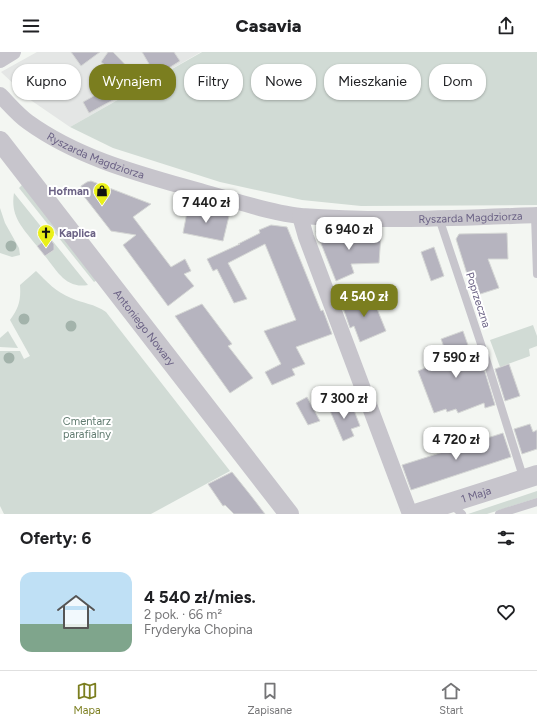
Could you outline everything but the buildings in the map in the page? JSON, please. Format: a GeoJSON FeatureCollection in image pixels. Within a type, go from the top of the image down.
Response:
{"type":"FeatureCollection","features":[{"type":"Feature","properties":{"kind":"street"},"geometry":{"type":"LineString","coordinates":[[0,60],[13,52]]}},
{"type":"Feature","properties":{"kind":"street","name":"Ryszarda Magdziorza"},"geometry":{"type":"LineString","coordinates":[[0,95],[28,122],[63,143],[91,156],[159,180],[259,207],[300,216],[381,220],[536,216]]}},
{"type":"Feature","properties":{"kind":"street","name":"Antoniego Nowary"},"geometry":{"type":"LineString","coordinates":[[0,141],[289,514]]}},
{"type":"Feature","properties":{"kind":"street"},"geometry":{"type":"LineString","coordinates":[[300,216],[306,237],[410,514]]}},
{"type":"Feature","properties":{"kind":"street","name":"1 Maja"},"geometry":{"type":"LineString","coordinates":[[416,514],[452,509],[530,478]]}},
{"type":"Feature","properties":{"kind":"lane"},"geometry":{"type":"LineString","coordinates":[[536,216],[537,274]]}},
{"type":"Feature","properties":{"kind":"lane","name":"Poprzeczna"},"geometry":{"type":"LineString","coordinates":[[440,218],[488,365],[530,478]]}},
{"type":"Feature","properties":{"kind":"lane"},"geometry":{"type":"LineString","coordinates":[[499,514],[537,502]]}},
{"type":"Feature","properties":{"kind":"shaded area"},"geometry":{"type":"Polygon","coordinates":[[[37,52],[201,52],[176,66],[176,64],[89,64],[89,100],[117,100],[70,127],[31,100],[81,100],[81,64],[15,64],[37,52]]]}},
{"type":"Feature","properties":{"kind":"shaded area"},"geometry":{"type":"Polygon","coordinates":[[[12,66],[12,82],[1,72],[12,66]]]}},
{"type":"Feature","properties":{"kind":"green space"},"geometry":{"type":"Polygon","coordinates":[[[202,52],[537,52],[537,205],[361,206],[302,200],[220,182],[113,148],[70,127],[118,100],[176,100],[176,67],[202,52]]]}},
{"type":"Feature","properties":{"kind":"green space"},"geometry":{"type":"Polygon","coordinates":[[[23,184],[99,279],[94,282],[19,188],[23,184]]]}},
{"type":"Feature","properties":{"kind":"green space"},"geometry":{"type":"Polygon","coordinates":[[[14,193],[88,285],[80,286],[68,282],[58,273],[45,256],[54,250],[54,244],[51,240],[37,246],[27,234],[16,216],[13,201],[14,193]]]}},
{"type":"Feature","properties":{"kind":"green space"},"geometry":{"type":"Polygon","coordinates":[[[0,208],[5,223],[19,248],[20,255],[12,257],[0,253],[0,208]]]}},
{"type":"Feature","properties":{"kind":"green space","name":"Cmentarz parafialny"},"geometry":{"type":"Polygon","coordinates":[[[36,271],[52,286],[66,296],[97,307],[106,312],[230,471],[151,514],[4,514],[0,506],[0,351],[20,351],[24,359],[30,356],[10,320],[16,312],[19,304],[20,285],[36,271]]]}},
{"type":"Feature","properties":{"kind":"green space"},"geometry":{"type":"Polygon","coordinates":[[[533,325],[537,336],[537,346],[529,349],[530,356],[500,367],[490,340],[533,325]]]}},
{"type":"Feature","properties":{"kind":"green space"},"geometry":{"type":"Polygon","coordinates":[[[8,331],[18,348],[0,347],[0,338],[8,331]]]}},
{"type":"Feature","properties":{"kind":"green space"},"geometry":{"type":"Polygon","coordinates":[[[537,491],[537,498],[487,514],[468,514],[537,491]]]}},
{"type":"Feature","properties":{"kind":"place","name":"Hofman"},"geometry":{"type":"Point","coordinates":[102,206]}},
{"type":"Feature","properties":{"kind":"place","name":"Kaplica"},"geometry":{"type":"Point","coordinates":[46,248]}}]}
